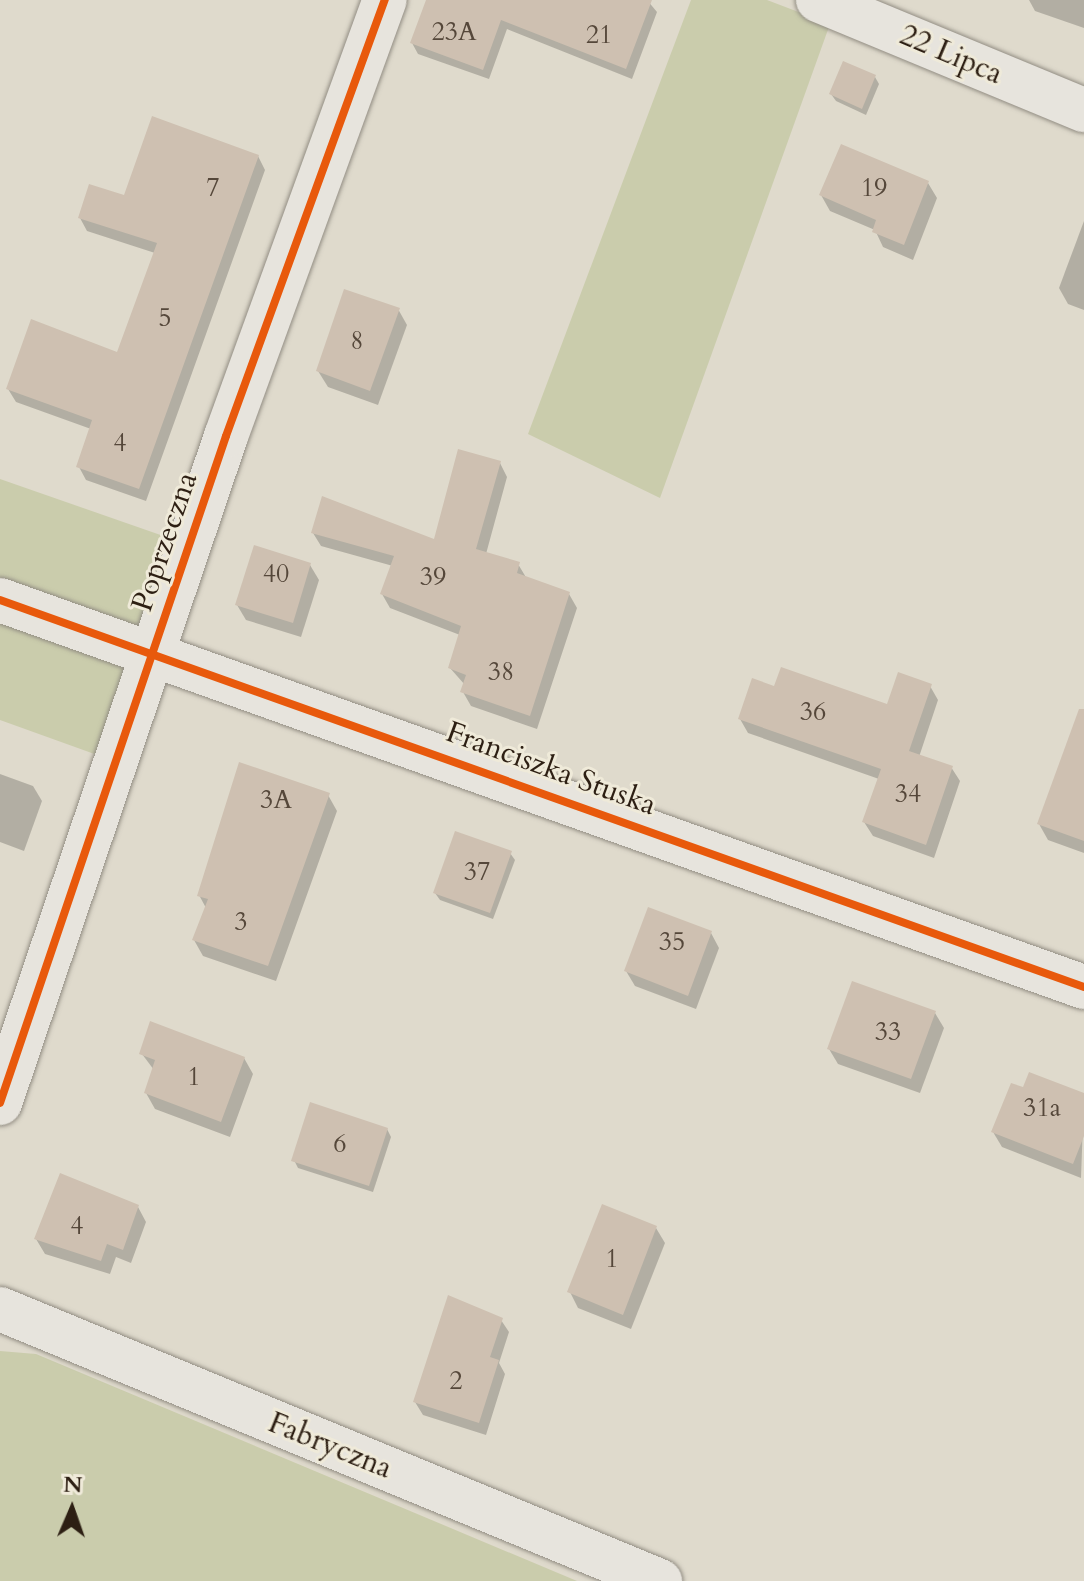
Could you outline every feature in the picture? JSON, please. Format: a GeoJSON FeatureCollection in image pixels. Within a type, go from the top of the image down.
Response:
{"type":"FeatureCollection","features":[{"type":"Feature","properties":{"kind":"street","name":"Poprzeczna"},"geometry":{"type":"LineString","coordinates":[[0,1103],[154,652],[385,0]]}},
{"type":"Feature","properties":{"kind":"street","name":"22 Lipca"},"geometry":{"type":"LineString","coordinates":[[818,0],[1084,110]]}},
{"type":"Feature","properties":{"kind":"street","name":"Franciszka Stuska"},"geometry":{"type":"LineString","coordinates":[[0,600],[154,652],[1084,987]]}},
{"type":"Feature","properties":{"kind":"street","name":"Fabryczna"},"geometry":{"type":"LineString","coordinates":[[0,1309],[660,1581]]}},
{"type":"Feature","properties":{"kind":"green space"},"geometry":{"type":"Polygon","coordinates":[[[691,0],[767,0],[830,24],[660,498],[528,434],[691,0]]]}},
{"type":"Feature","properties":{"kind":"green space"},"geometry":{"type":"Polygon","coordinates":[[[0,479],[172,539],[100,756],[0,720],[0,479]]]}},
{"type":"Feature","properties":{"kind":"green space"},"geometry":{"type":"Polygon","coordinates":[[[0,1351],[36,1354],[577,1581],[0,1581],[0,1351]]]}},
{"type":"Feature","properties":{"kind":"building"},"geometry":{"type":"Polygon","coordinates":[[[426,0],[652,0],[626,69],[501,20],[483,70],[410,43],[426,0]]]}},
{"type":"Feature","properties":{"kind":"building"},"geometry":{"type":"Polygon","coordinates":[[[843,61],[876,75],[862,109],[829,94],[843,61]]]}},
{"type":"Feature","properties":{"kind":"building"},"geometry":{"type":"Polygon","coordinates":[[[152,116],[259,155],[139,489],[76,467],[92,420],[6,389],[31,319],[117,352],[157,243],[78,218],[89,184],[124,195],[152,116]]]}},
{"type":"Feature","properties":{"kind":"building"},"geometry":{"type":"Polygon","coordinates":[[[841,144],[929,181],[904,245],[872,232],[876,220],[819,195],[841,144]]]}},
{"type":"Feature","properties":{"kind":"building"},"geometry":{"type":"Polygon","coordinates":[[[344,289],[400,308],[370,391],[316,371],[344,289]]]}},
{"type":"Feature","properties":{"kind":"building"},"geometry":{"type":"Polygon","coordinates":[[[458,449],[501,461],[476,549],[520,562],[517,573],[570,592],[530,716],[460,692],[466,675],[448,668],[461,626],[380,594],[394,556],[311,533],[322,496],[434,539],[458,449]]]}},
{"type":"Feature","properties":{"kind":"building"},"geometry":{"type":"Polygon","coordinates":[[[254,545],[311,563],[293,623],[235,605],[254,545]]]}},
{"type":"Feature","properties":{"kind":"building"},"geometry":{"type":"Polygon","coordinates":[[[781,667],[887,704],[898,672],[932,684],[909,751],[953,766],[926,845],[862,822],[881,769],[738,719],[752,678],[774,686],[781,667]]]}},
{"type":"Feature","properties":{"kind":"building"},"geometry":{"type":"Polygon","coordinates":[[[1079,709],[1084,709],[1084,841],[1037,824],[1079,709]]]}},
{"type":"Feature","properties":{"kind":"building"},"geometry":{"type":"Polygon","coordinates":[[[239,762],[330,793],[268,966],[192,940],[208,899],[197,896],[239,762]]]}},
{"type":"Feature","properties":{"kind":"building"},"geometry":{"type":"Polygon","coordinates":[[[455,831],[512,851],[490,913],[433,893],[455,831]]]}},
{"type":"Feature","properties":{"kind":"building"},"geometry":{"type":"Polygon","coordinates":[[[648,907],[712,931],[688,996],[624,971],[648,907]]]}},
{"type":"Feature","properties":{"kind":"building"},"geometry":{"type":"Polygon","coordinates":[[[852,981],[936,1011],[911,1079],[827,1049],[852,981]]]}},
{"type":"Feature","properties":{"kind":"building"},"geometry":{"type":"Polygon","coordinates":[[[150,1021],[245,1057],[221,1122],[144,1093],[155,1060],[139,1054],[150,1021]]]}},
{"type":"Feature","properties":{"kind":"building"},"geometry":{"type":"Polygon","coordinates":[[[1029,1072],[1084,1093],[1084,1136],[1073,1164],[991,1132],[1011,1083],[1023,1087],[1029,1072]]]}},
{"type":"Feature","properties":{"kind":"building"},"geometry":{"type":"Polygon","coordinates":[[[310,1102],[388,1128],[369,1186],[291,1161],[310,1102]]]}},
{"type":"Feature","properties":{"kind":"building"},"geometry":{"type":"Polygon","coordinates":[[[60,1173],[139,1205],[123,1250],[107,1244],[101,1261],[34,1239],[60,1173]]]}},
{"type":"Feature","properties":{"kind":"building"},"geometry":{"type":"Polygon","coordinates":[[[602,1204],[657,1226],[623,1315],[567,1292],[602,1204]]]}},
{"type":"Feature","properties":{"kind":"building"},"geometry":{"type":"Polygon","coordinates":[[[448,1295],[503,1318],[490,1357],[499,1360],[479,1423],[413,1402],[448,1295]]]}},
{"type":"Feature","properties":{"kind":"cycle path"},"geometry":{"type":"LineString","coordinates":[[0,1103],[226,436],[385,0]]}},
{"type":"Feature","properties":{"kind":"cycle path"},"geometry":{"type":"LineString","coordinates":[[0,600],[1084,987]]}}]}
